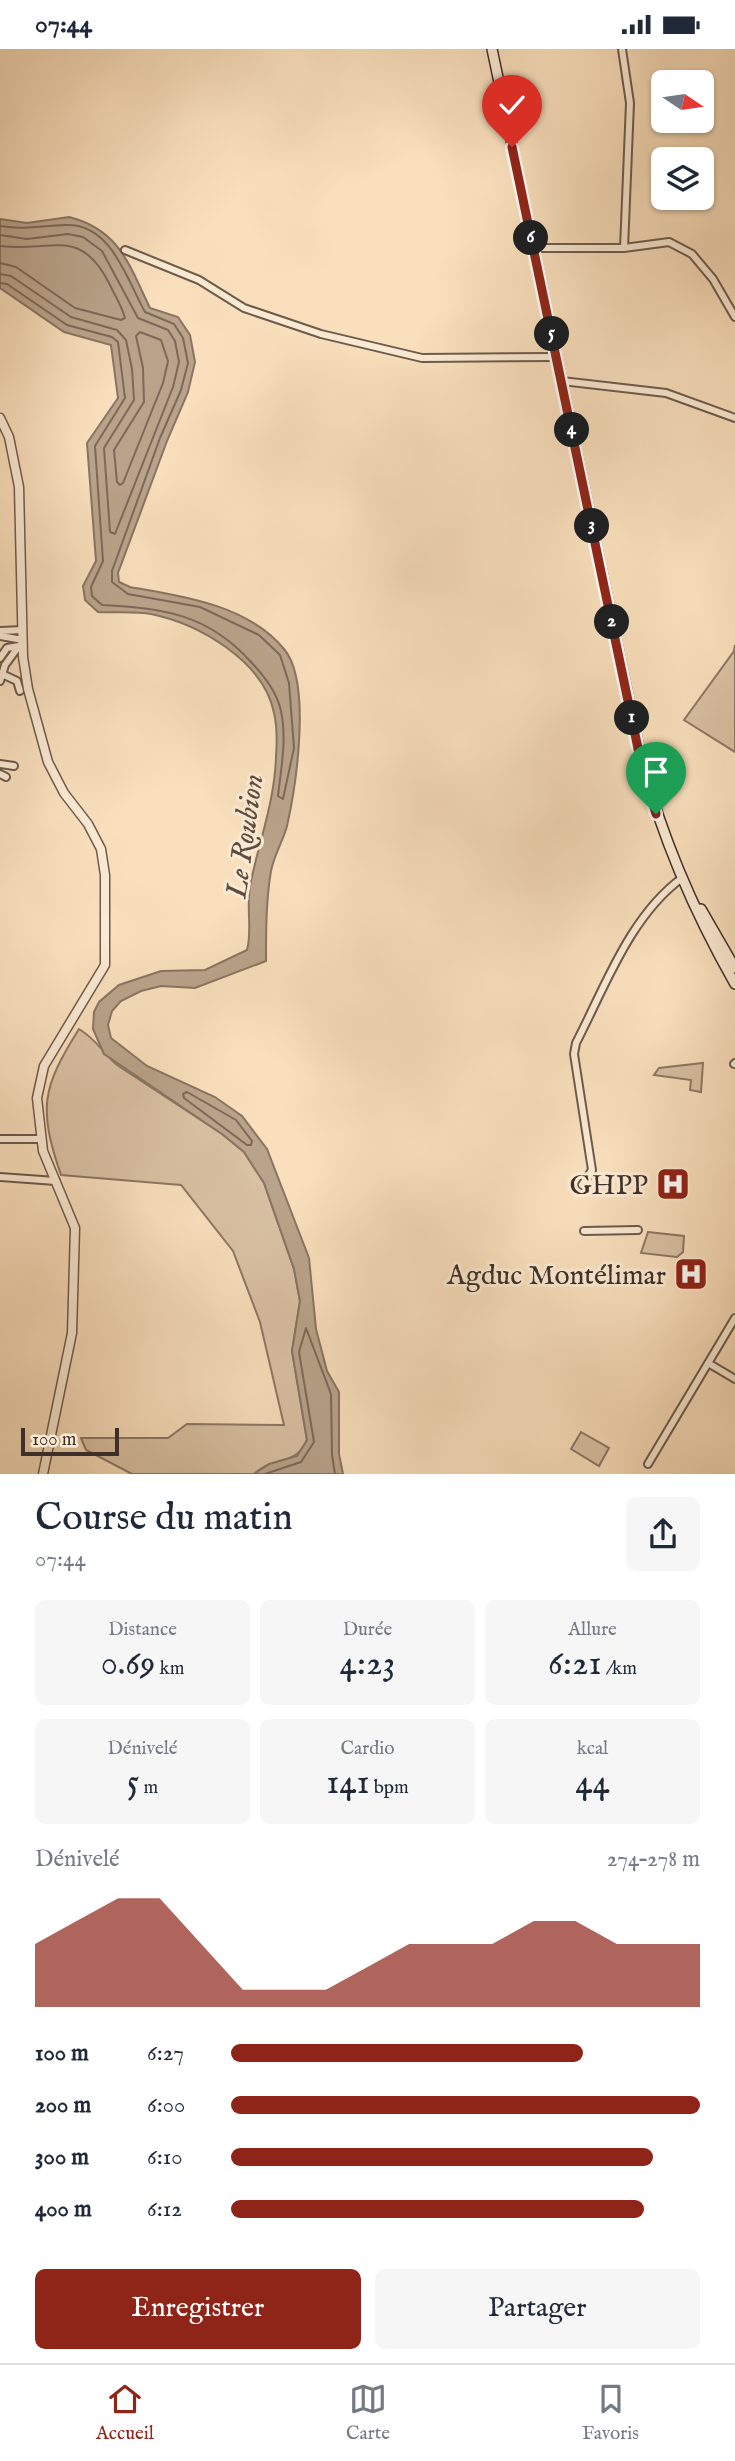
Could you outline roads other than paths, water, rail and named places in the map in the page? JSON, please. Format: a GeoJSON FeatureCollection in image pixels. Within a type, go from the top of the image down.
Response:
{"type":"FeatureCollection","features":[{"type":"Feature","properties":{"kind":"main road"},"geometry":{"type":"LineString","coordinates":[[492,49],[640,758],[656,814],[691,903],[735,984]]}},
{"type":"Feature","properties":{"kind":"main road"},"geometry":{"type":"LineString","coordinates":[[682,878],[735,968]]}},
{"type":"Feature","properties":{"kind":"street"},"geometry":{"type":"LineString","coordinates":[[622,49],[630,103],[624,248]]}},
{"type":"Feature","properties":{"kind":"street"},"geometry":{"type":"LineString","coordinates":[[533,248],[624,248],[669,242],[692,254],[713,279],[735,317]]}},
{"type":"Feature","properties":{"kind":"street"},"geometry":{"type":"LineString","coordinates":[[125,250],[199,280],[244,308],[321,334],[422,358],[556,357]]}},
{"type":"Feature","properties":{"kind":"street"},"geometry":{"type":"LineString","coordinates":[[562,381],[666,393],[735,418]]}},
{"type":"Feature","properties":{"kind":"street"},"geometry":{"type":"LineString","coordinates":[[0,418],[9,437],[19,487],[22,640],[28,689],[48,762],[64,793],[101,849],[105,875],[105,965],[44,1066],[37,1098],[43,1151],[75,1228],[72,1333],[43,1474]]}},
{"type":"Feature","properties":{"kind":"street"},"geometry":{"type":"LineString","coordinates":[[0,631],[22,640]]}},
{"type":"Feature","properties":{"kind":"street"},"geometry":{"type":"LineString","coordinates":[[0,636],[22,640]]}},
{"type":"Feature","properties":{"kind":"street"},"geometry":{"type":"LineString","coordinates":[[0,658],[7,647],[22,640]]}},
{"type":"Feature","properties":{"kind":"street"},"geometry":{"type":"LineString","coordinates":[[20,691],[17,681],[1,677],[22,640]]}},
{"type":"Feature","properties":{"kind":"street"},"geometry":{"type":"LineString","coordinates":[[0,764],[14,766]]}},
{"type":"Feature","properties":{"kind":"street"},"geometry":{"type":"LineString","coordinates":[[582,1185],[592,1171],[574,1055],[576,1043],[631,936],[663,895],[682,878]]}},
{"type":"Feature","properties":{"kind":"street"},"geometry":{"type":"LineString","coordinates":[[0,1139],[42,1139]]}},
{"type":"Feature","properties":{"kind":"street"},"geometry":{"type":"LineString","coordinates":[[0,1177],[55,1181]]}},
{"type":"Feature","properties":{"kind":"street"},"geometry":{"type":"LineString","coordinates":[[584,1231],[638,1230]]}},
{"type":"Feature","properties":{"kind":"street"},"geometry":{"type":"LineString","coordinates":[[648,1464],[735,1318]]}},
{"type":"Feature","properties":{"kind":"street"},"geometry":{"type":"LineString","coordinates":[[708,1363],[735,1379]]}},
{"type":"Feature","properties":{"kind":"water"},"geometry":{"type":"Polygon","coordinates":[[[69,217],[86,223],[112,240],[129,264],[150,308],[178,317],[190,335],[195,362],[188,392],[118,573],[119,582],[130,587],[213,605],[252,622],[284,649],[293,664],[300,709],[291,808],[269,882],[266,961],[195,988],[161,986],[141,991],[121,1001],[112,1011],[108,1025],[111,1038],[147,1066],[215,1097],[242,1116],[267,1149],[309,1258],[316,1329],[327,1371],[339,1392],[339,1454],[343,1474],[254,1474],[269,1464],[297,1456],[307,1440],[292,1351],[300,1301],[294,1269],[264,1183],[244,1152],[222,1134],[104,1054],[93,1029],[94,1012],[99,1002],[119,985],[161,971],[205,970],[247,950],[249,890],[273,788],[276,735],[274,713],[268,694],[243,661],[227,648],[189,626],[170,619],[145,613],[98,612],[85,600],[83,586],[96,561],[87,443],[118,398],[111,345],[64,332],[0,288],[0,219],[27,223],[69,217]]]}},
{"type":"Feature","properties":{"kind":"place","name":"GHPP"},"geometry":{"type":"Point","coordinates":[673,1184]}},
{"type":"Feature","properties":{"kind":"place","name":"Agduc Montélimar"},"geometry":{"type":"Point","coordinates":[691,1274]}},
{"type":"Feature","properties":{"kind":"water label","name":"Le Roubion"},"geometry":{"type":"Point","coordinates":[244,836]}}]}
